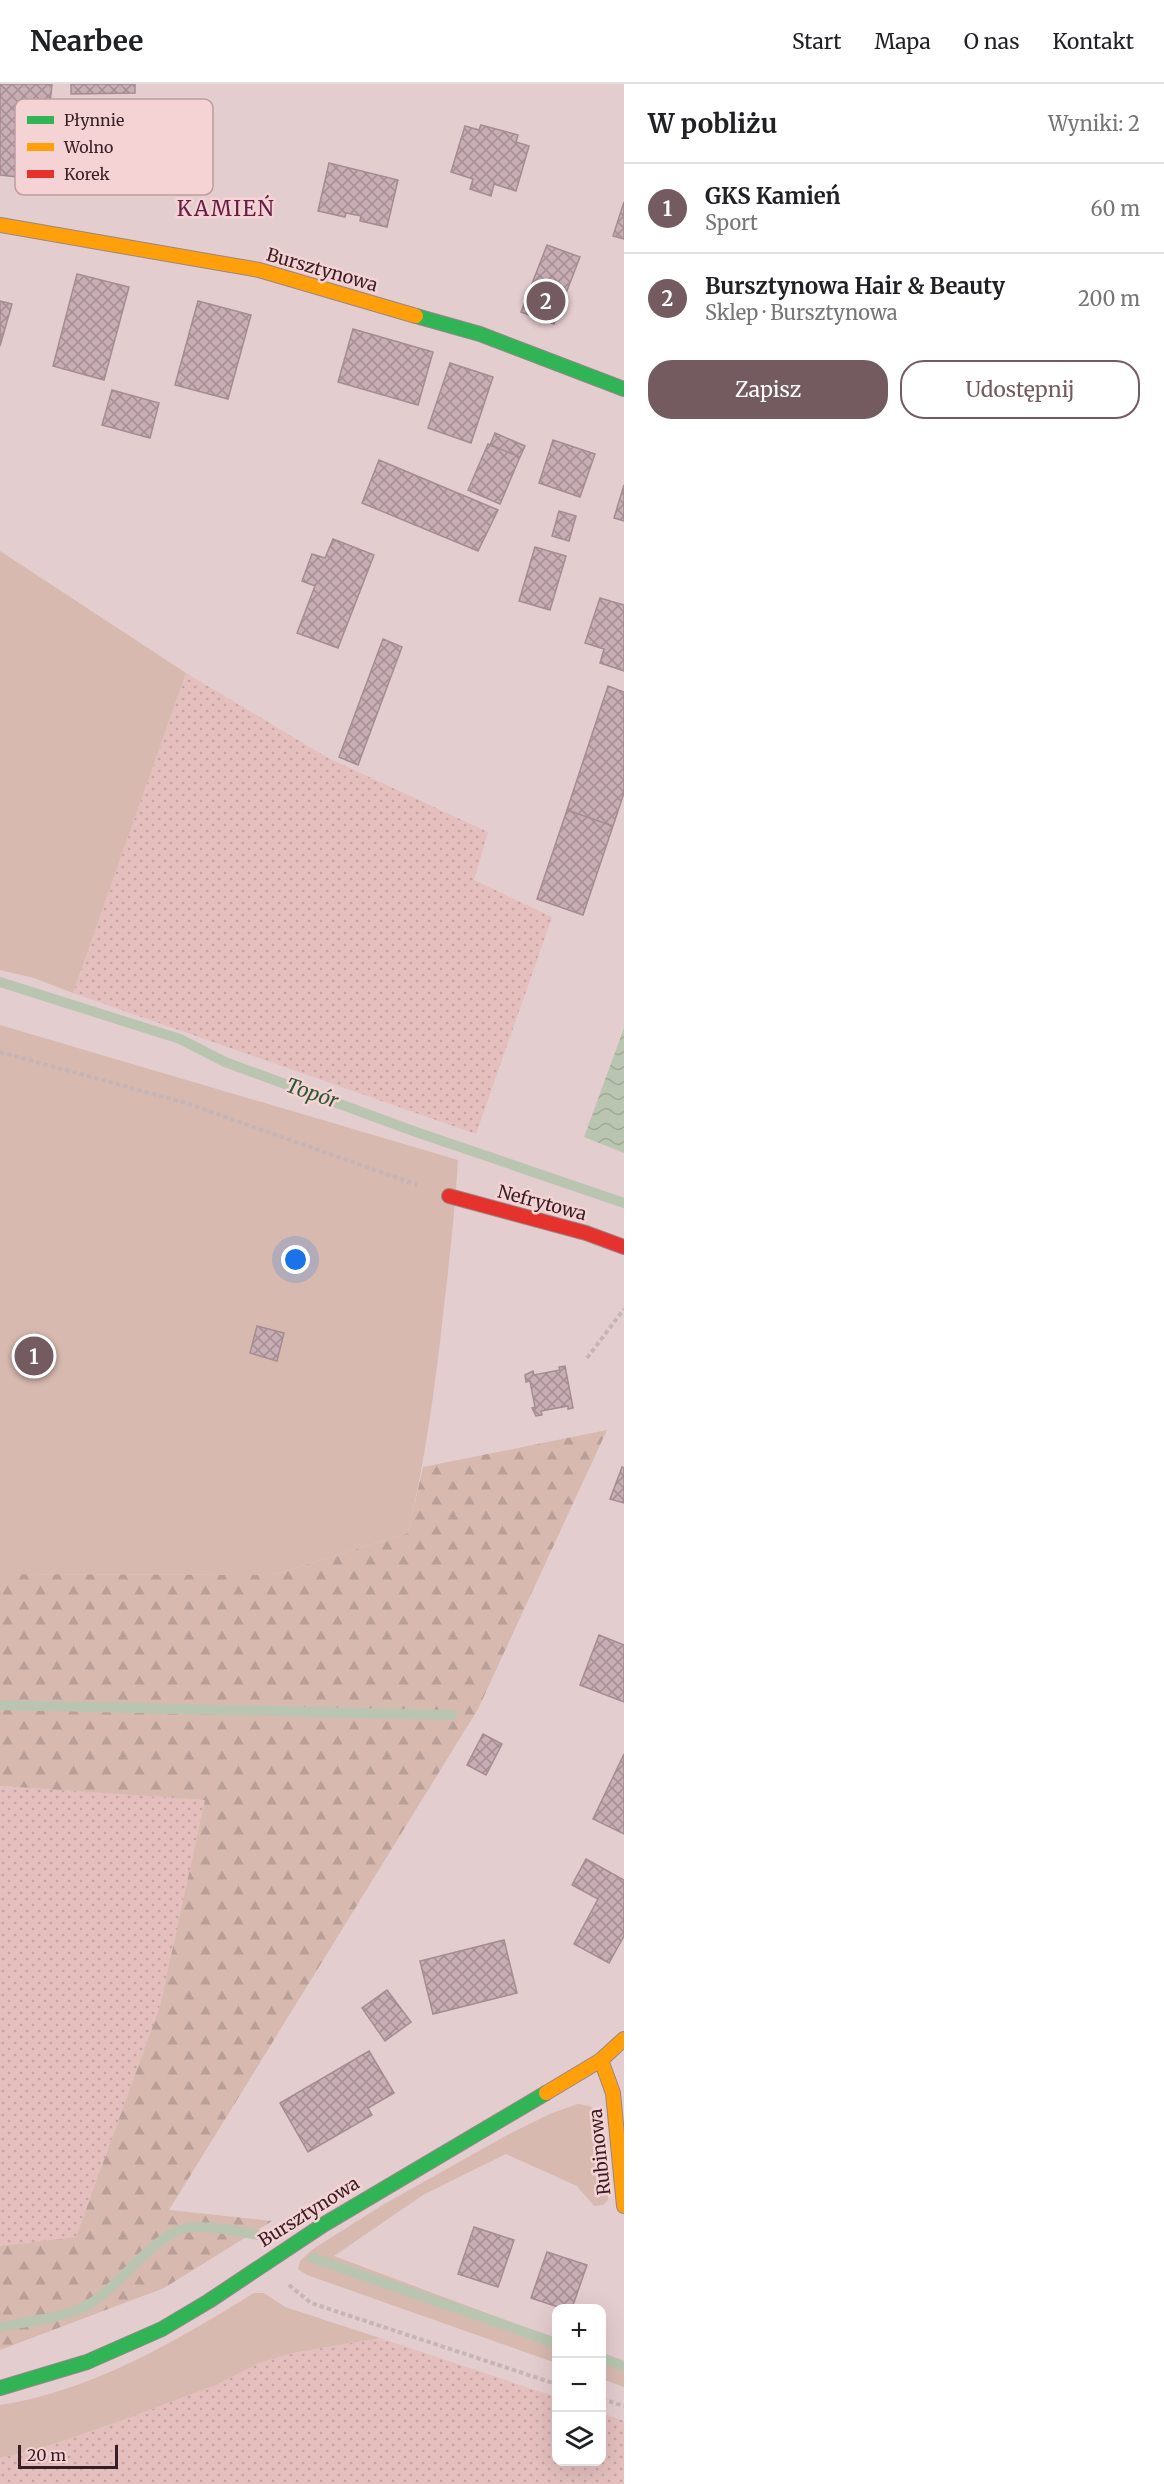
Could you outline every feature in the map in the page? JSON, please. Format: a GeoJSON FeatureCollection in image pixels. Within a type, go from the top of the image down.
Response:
{"type":"FeatureCollection","features":[{"type":"Feature","properties":{"kind":"street","name":"Bursztynowa"},"geometry":{"type":"LineString","coordinates":[[0,225],[259,270],[480,334],[624,389]]}},
{"type":"Feature","properties":{"kind":"street","name":"Nefrytowa"},"geometry":{"type":"LineString","coordinates":[[449,1196],[586,1233],[624,1247]]}},
{"type":"Feature","properties":{"kind":"street","name":"Bursztynowa"},"geometry":{"type":"LineString","coordinates":[[0,2388],[32,2381],[88,2363],[139,2341],[213,2297],[267,2260],[388,2185],[601,2060],[624,2039]]}},
{"type":"Feature","properties":{"kind":"street","name":"Rubinowa"},"geometry":{"type":"LineString","coordinates":[[601,2060],[613,2094],[624,2206]]}},
{"type":"Feature","properties":{"kind":"path"},"geometry":{"type":"LineString","coordinates":[[0,1052],[186,1103],[449,1196]]}},
{"type":"Feature","properties":{"kind":"path"},"geometry":{"type":"LineString","coordinates":[[587,1358],[624,1309]]}},
{"type":"Feature","properties":{"kind":"path"},"geometry":{"type":"LineString","coordinates":[[267,2260],[282,2280],[311,2304],[552,2383]]}},
{"type":"Feature","properties":{"kind":"path"},"geometry":{"type":"LineString","coordinates":[[606,2400],[624,2406]]}},
{"type":"Feature","properties":{"kind":"shaded area"},"geometry":{"type":"Polygon","coordinates":[[[186,673],[328,758],[488,832],[474,880],[552,917],[476,1134],[73,993],[186,673]]]}},
{"type":"Feature","properties":{"kind":"shaded area"},"geometry":{"type":"Polygon","coordinates":[[[0,1786],[205,1800],[160,2006],[76,2237],[0,2246],[0,1786]]]}},
{"type":"Feature","properties":{"kind":"shaded area"},"geometry":{"type":"Polygon","coordinates":[[[380,2338],[552,2396],[552,2466],[606,2466],[606,2414],[624,2421],[624,2484],[0,2484],[0,2458],[39,2449],[120,2421],[216,2385],[259,2363],[293,2353],[380,2338]]]}},
{"type":"Feature","properties":{"kind":"green space"},"geometry":{"type":"Polygon","coordinates":[[[0,551],[186,673],[73,993],[34,978],[0,970],[0,551]]]}},
{"type":"Feature","properties":{"kind":"green space"},"geometry":{"type":"Polygon","coordinates":[[[0,1025],[458,1160],[450,1257],[433,1397],[420,1479],[408,1533],[273,1575],[0,1574],[0,1025]]]}},
{"type":"Feature","properties":{"kind":"green space"},"geometry":{"type":"Polygon","coordinates":[[[607,1430],[478,1709],[169,2210],[272,2221],[164,2288],[0,2350],[0,2246],[76,2237],[160,2006],[205,1800],[0,1786],[0,1574],[273,1575],[408,1533],[423,1467],[607,1430]]]}},
{"type":"Feature","properties":{"kind":"green space"},"geometry":{"type":"Polygon","coordinates":[[[578,2104],[590,2106],[601,2115],[608,2200],[603,2205],[594,2206],[577,2186],[506,2154],[423,2195],[334,2256],[552,2338],[552,2362],[307,2275],[298,2269],[300,2261],[313,2249],[386,2203],[511,2133],[552,2113],[578,2104]]]}},
{"type":"Feature","properties":{"kind":"green space"},"geometry":{"type":"Polygon","coordinates":[[[254,2293],[264,2293],[285,2307],[380,2338],[293,2353],[259,2363],[216,2385],[120,2421],[39,2449],[0,2458],[0,2405],[68,2388],[132,2362],[164,2346],[254,2293]]]}},
{"type":"Feature","properties":{"kind":"green space"},"geometry":{"type":"Polygon","coordinates":[[[606,2358],[624,2365],[624,2387],[606,2380],[606,2358]]]}},
{"type":"Feature","properties":{"kind":"water"},"geometry":{"type":"Polygon","coordinates":[[[624,1028],[624,1153],[584,1137],[624,1028]]]}},
{"type":"Feature","properties":{"kind":"building"},"geometry":{"type":"Polygon","coordinates":[[[0,84],[52,84],[50,99],[15,99],[15,177],[0,175],[0,84]]]}},
{"type":"Feature","properties":{"kind":"building"},"geometry":{"type":"Polygon","coordinates":[[[71,84],[135,84],[135,93],[71,94],[71,84]]]}},
{"type":"Feature","properties":{"kind":"building"},"geometry":{"type":"Polygon","coordinates":[[[481,125],[518,135],[516,142],[529,146],[516,191],[494,184],[491,196],[470,189],[473,179],[451,172],[465,126],[479,130],[481,125]]]}},
{"type":"Feature","properties":{"kind":"building"},"geometry":{"type":"Polygon","coordinates":[[[329,163],[398,180],[387,227],[360,221],[361,216],[346,213],[345,217],[318,211],[329,163]]]}},
{"type":"Feature","properties":{"kind":"building"},"geometry":{"type":"Polygon","coordinates":[[[624,202],[624,239],[613,236],[624,202]]]}},
{"type":"Feature","properties":{"kind":"building"},"geometry":{"type":"Polygon","coordinates":[[[547,245],[580,257],[554,324],[521,312],[547,245]]]}},
{"type":"Feature","properties":{"kind":"building"},"geometry":{"type":"Polygon","coordinates":[[[77,274],[129,287],[104,380],[53,366],[77,274]]]}},
{"type":"Feature","properties":{"kind":"building"},"geometry":{"type":"Polygon","coordinates":[[[0,301],[12,304],[0,346],[0,301]]]}},
{"type":"Feature","properties":{"kind":"building"},"geometry":{"type":"Polygon","coordinates":[[[198,301],[251,315],[228,399],[175,385],[198,301]]]}},
{"type":"Feature","properties":{"kind":"building"},"geometry":{"type":"Polygon","coordinates":[[[353,329],[433,352],[418,405],[338,382],[353,329]]]}},
{"type":"Feature","properties":{"kind":"building"},"geometry":{"type":"Polygon","coordinates":[[[450,363],[493,377],[471,443],[428,428],[450,363]]]}},
{"type":"Feature","properties":{"kind":"building"},"geometry":{"type":"Polygon","coordinates":[[[112,390],[159,403],[150,438],[102,425],[112,390]]]}},
{"type":"Feature","properties":{"kind":"building"},"geometry":{"type":"Polygon","coordinates":[[[495,433],[525,446],[520,457],[490,445],[495,433]]]}},
{"type":"Feature","properties":{"kind":"building"},"geometry":{"type":"Polygon","coordinates":[[[553,440],[595,454],[580,497],[539,483],[553,440]]]}},
{"type":"Feature","properties":{"kind":"building"},"geometry":{"type":"Polygon","coordinates":[[[488,444],[520,457],[500,504],[468,490],[488,444]]]}},
{"type":"Feature","properties":{"kind":"building"},"geometry":{"type":"Polygon","coordinates":[[[379,460],[498,510],[478,551],[362,503],[379,460]]]}},
{"type":"Feature","properties":{"kind":"building"},"geometry":{"type":"Polygon","coordinates":[[[624,485],[624,521],[614,518],[624,485]]]}},
{"type":"Feature","properties":{"kind":"building"},"geometry":{"type":"Polygon","coordinates":[[[559,511],[576,516],[569,541],[552,536],[559,511]]]}},
{"type":"Feature","properties":{"kind":"building"},"geometry":{"type":"Polygon","coordinates":[[[333,539],[374,555],[338,648],[297,633],[315,586],[302,581],[312,554],[325,558],[333,539]]]}},
{"type":"Feature","properties":{"kind":"building"},"geometry":{"type":"Polygon","coordinates":[[[535,547],[566,556],[550,610],[519,601],[535,547]]]}},
{"type":"Feature","properties":{"kind":"building"},"geometry":{"type":"Polygon","coordinates":[[[600,598],[624,605],[624,671],[600,663],[604,649],[585,643],[600,598]]]}},
{"type":"Feature","properties":{"kind":"building"},"geometry":{"type":"Polygon","coordinates":[[[383,639],[402,647],[358,765],[339,757],[383,639]]]}},
{"type":"Feature","properties":{"kind":"building"},"geometry":{"type":"Polygon","coordinates":[[[608,686],[624,692],[624,793],[613,826],[567,810],[608,686]]]}},
{"type":"Feature","properties":{"kind":"building"},"geometry":{"type":"Polygon","coordinates":[[[567,810],[613,826],[583,915],[537,899],[567,810]]]}},
{"type":"Feature","properties":{"kind":"building"},"geometry":{"type":"Polygon","coordinates":[[[257,1326],[284,1333],[277,1361],[250,1353],[257,1326]]]}},
{"type":"Feature","properties":{"kind":"building"},"geometry":{"type":"Polygon","coordinates":[[[565,1366],[573,1408],[568,1409],[568,1406],[541,1411],[542,1415],[536,1416],[532,1408],[535,1407],[530,1381],[526,1382],[525,1375],[533,1371],[534,1375],[560,1370],[559,1367],[565,1366]]]}},
{"type":"Feature","properties":{"kind":"building"},"geometry":{"type":"Polygon","coordinates":[[[622,1467],[624,1468],[624,1503],[610,1499],[622,1467]]]}},
{"type":"Feature","properties":{"kind":"building"},"geometry":{"type":"Polygon","coordinates":[[[599,1635],[624,1645],[624,1702],[580,1685],[599,1635]]]}},
{"type":"Feature","properties":{"kind":"building"},"geometry":{"type":"Polygon","coordinates":[[[483,1734],[502,1744],[486,1775],[467,1765],[483,1734]]]}},
{"type":"Feature","properties":{"kind":"building"},"geometry":{"type":"Polygon","coordinates":[[[624,1754],[624,1834],[593,1819],[624,1754]]]}},
{"type":"Feature","properties":{"kind":"building"},"geometry":{"type":"Polygon","coordinates":[[[586,1859],[624,1880],[624,1936],[609,1963],[574,1944],[598,1899],[572,1885],[586,1859]]]}},
{"type":"Feature","properties":{"kind":"building"},"geometry":{"type":"Polygon","coordinates":[[[504,1940],[517,1993],[433,2014],[420,1961],[504,1940]]]}},
{"type":"Feature","properties":{"kind":"building"},"geometry":{"type":"Polygon","coordinates":[[[387,1990],[411,2022],[385,2041],[362,2008],[387,1990]]]}},
{"type":"Feature","properties":{"kind":"building"},"geometry":{"type":"Polygon","coordinates":[[[369,2051],[394,2093],[368,2108],[372,2115],[308,2152],[280,2103],[369,2051]]]}},
{"type":"Feature","properties":{"kind":"building"},"geometry":{"type":"Polygon","coordinates":[[[474,2227],[514,2240],[498,2287],[458,2274],[474,2227]]]}},
{"type":"Feature","properties":{"kind":"building"},"geometry":{"type":"Polygon","coordinates":[[[547,2252],[587,2265],[573,2304],[552,2305],[531,2298],[547,2252]]]}},
{"type":"Feature","properties":{"kind":"waterway","name":"Topór"},"geometry":{"type":"LineString","coordinates":[[0,982],[180,1039],[225,1062],[416,1132],[624,1203]]}},
{"type":"Feature","properties":{"kind":"waterway"},"geometry":{"type":"LineString","coordinates":[[0,1705],[452,1715]]}},
{"type":"Feature","properties":{"kind":"waterway"},"geometry":{"type":"LineString","coordinates":[[0,2327],[72,2312],[93,2302],[155,2245],[185,2228],[205,2227],[258,2235]]}},
{"type":"Feature","properties":{"kind":"waterway"},"geometry":{"type":"LineString","coordinates":[[313,2258],[552,2342]]}},
{"type":"Feature","properties":{"kind":"waterway"},"geometry":{"type":"LineString","coordinates":[[606,2359],[624,2366]]}},
{"type":"Feature","properties":{"kind":"traffic: fast"},"geometry":{"type":"LineString","coordinates":[[416,316],[480,334],[624,389]]}},
{"type":"Feature","properties":{"kind":"traffic: fast"},"geometry":{"type":"LineString","coordinates":[[0,2388],[87,2362],[162,2329],[209,2301],[323,2225],[546,2093]]}},
{"type":"Feature","properties":{"kind":"traffic: slow"},"geometry":{"type":"LineString","coordinates":[[0,225],[259,270],[416,316]]}},
{"type":"Feature","properties":{"kind":"traffic: slow"},"geometry":{"type":"LineString","coordinates":[[546,2093],[601,2060],[624,2039]]}},
{"type":"Feature","properties":{"kind":"traffic: slow"},"geometry":{"type":"LineString","coordinates":[[601,2060],[613,2093],[624,2206]]}},
{"type":"Feature","properties":{"kind":"traffic: jam"},"geometry":{"type":"LineString","coordinates":[[449,1196],[586,1233],[624,1247]]}},
{"type":"Feature","properties":{"kind":"place","name":"Bursztynowa Hair & Beauty"},"geometry":{"type":"Point","coordinates":[546,301]}},
{"type":"Feature","properties":{"kind":"place","name":"GKS Kamień"},"geometry":{"type":"Point","coordinates":[34,1356]}},
{"type":"Feature","properties":{"kind":"district","name":"KAMIEŃ"},"geometry":{"type":"Point","coordinates":[226,209]}}]}
